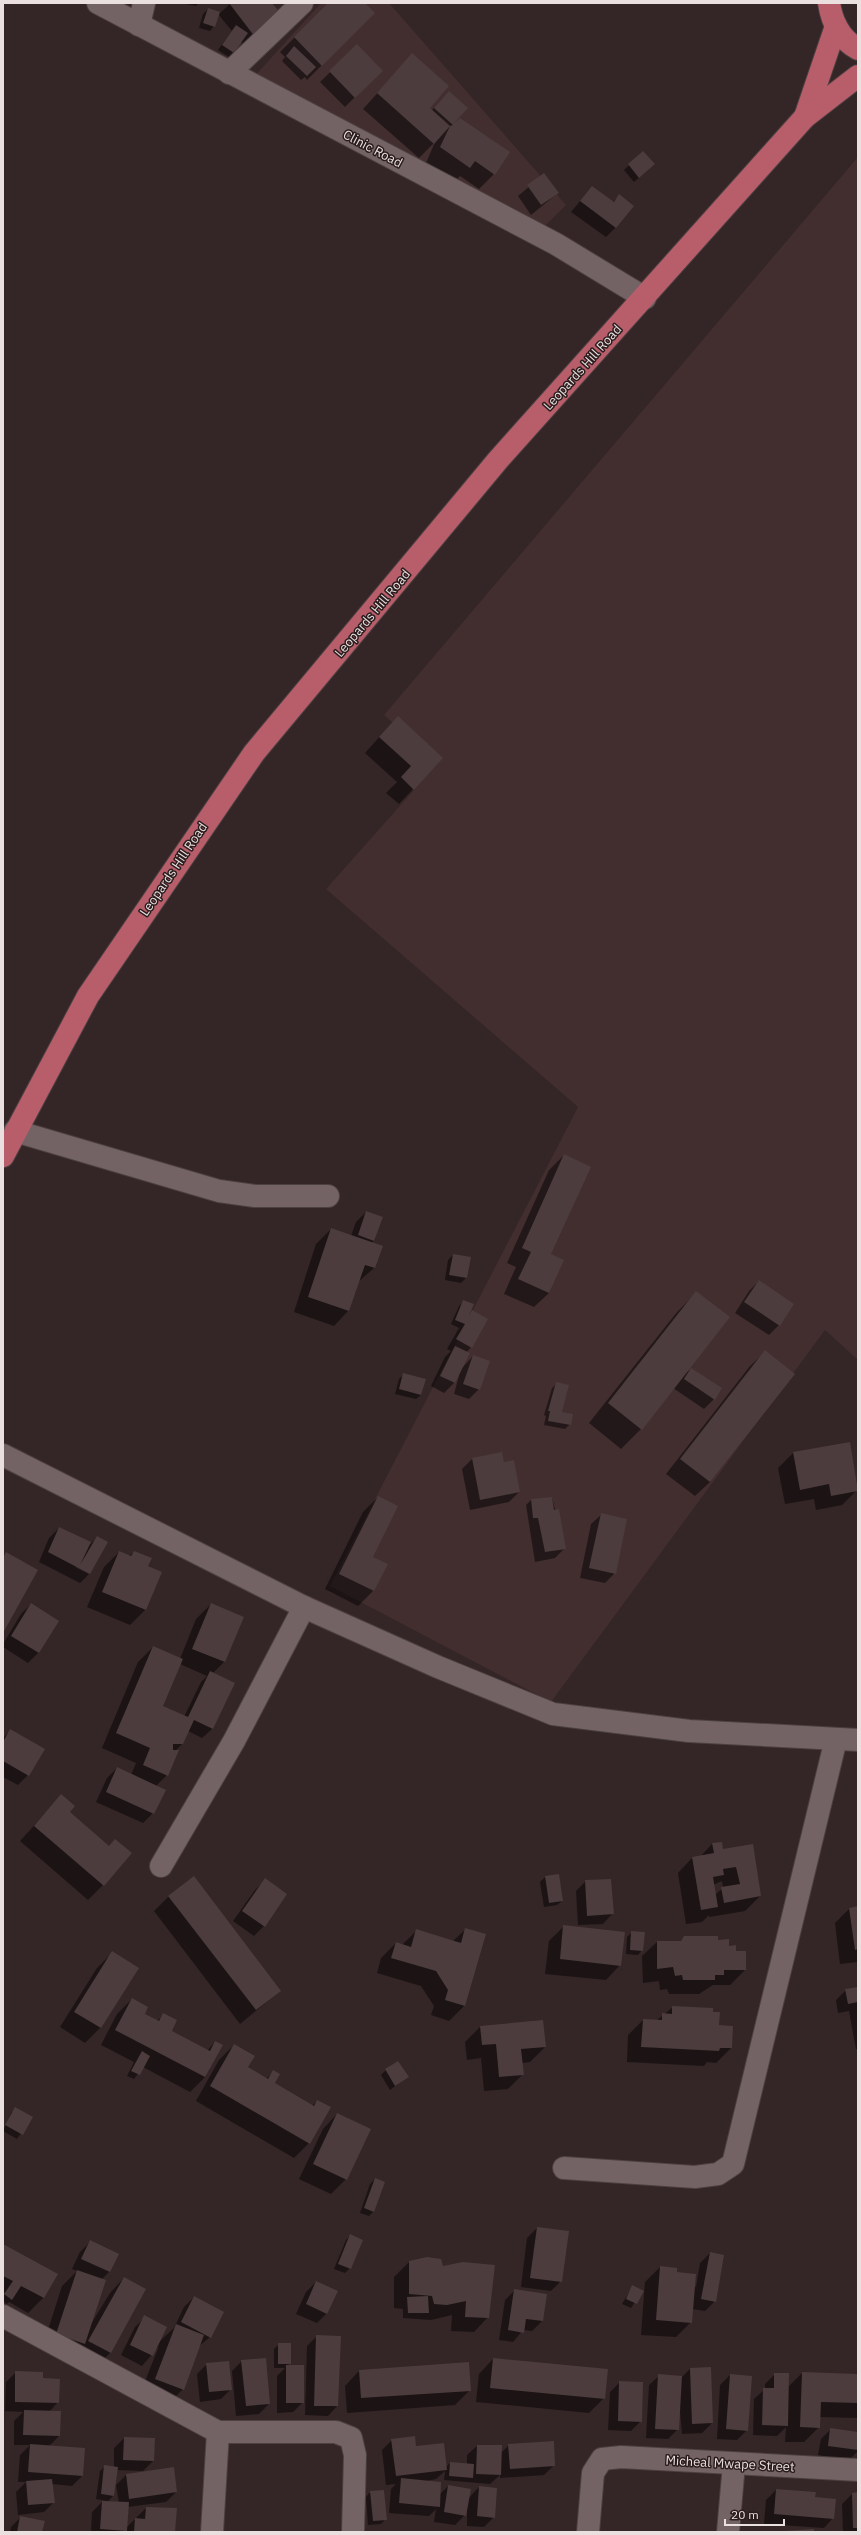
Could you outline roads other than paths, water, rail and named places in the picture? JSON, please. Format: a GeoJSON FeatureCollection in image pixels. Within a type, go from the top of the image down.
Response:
{"type":"FeatureCollection","features":[{"type":"Feature","properties":{"kind":"main road"},"geometry":{"type":"LineString","coordinates":[[829,3],[836,26],[842,36],[858,49]]}},
{"type":"Feature","properties":{"kind":"main road","name":"Leopards Hill Road"},"geometry":{"type":"LineString","coordinates":[[805,117],[836,26]]}},
{"type":"Feature","properties":{"kind":"main road","name":"Leopards Hill Road"},"geometry":{"type":"LineString","coordinates":[[3,1156],[88,996],[254,753],[498,460],[645,298],[805,117],[858,76]]}},
{"type":"Feature","properties":{"kind":"street","name":"Clinic Road"},"geometry":{"type":"LineString","coordinates":[[98,3],[556,244],[645,298]]}},
{"type":"Feature","properties":{"kind":"street"},"geometry":{"type":"LineString","coordinates":[[139,25],[144,3]]}},
{"type":"Feature","properties":{"kind":"street"},"geometry":{"type":"LineString","coordinates":[[229,73],[302,3]]}},
{"type":"Feature","properties":{"kind":"street"},"geometry":{"type":"LineString","coordinates":[[15,1132],[219,1191],[255,1196],[328,1196]]}},
{"type":"Feature","properties":{"kind":"street"},"geometry":{"type":"LineString","coordinates":[[3,1455],[304,1607],[438,1667],[553,1714],[689,1731],[858,1740]]}},
{"type":"Feature","properties":{"kind":"street"},"geometry":{"type":"LineString","coordinates":[[161,1866],[234,1741],[304,1607]]}},
{"type":"Feature","properties":{"kind":"street"},"geometry":{"type":"LineString","coordinates":[[564,2168],[695,2177],[718,2174],[733,2164],[836,1739]]}},
{"type":"Feature","properties":{"kind":"street"},"geometry":{"type":"LineString","coordinates":[[3,2316],[218,2432],[336,2432],[351,2438],[356,2455],[353,2532]]}},
{"type":"Feature","properties":{"kind":"street"},"geometry":{"type":"LineString","coordinates":[[212,2532],[218,2432]]}},
{"type":"Feature","properties":{"kind":"street","name":"Micheal Mwape Street"},"geometry":{"type":"LineString","coordinates":[[588,2532],[593,2472],[602,2460],[621,2457],[858,2470]]}},
{"type":"Feature","properties":{"kind":"street"},"geometry":{"type":"LineString","coordinates":[[728,2532],[734,2464]]}}]}
